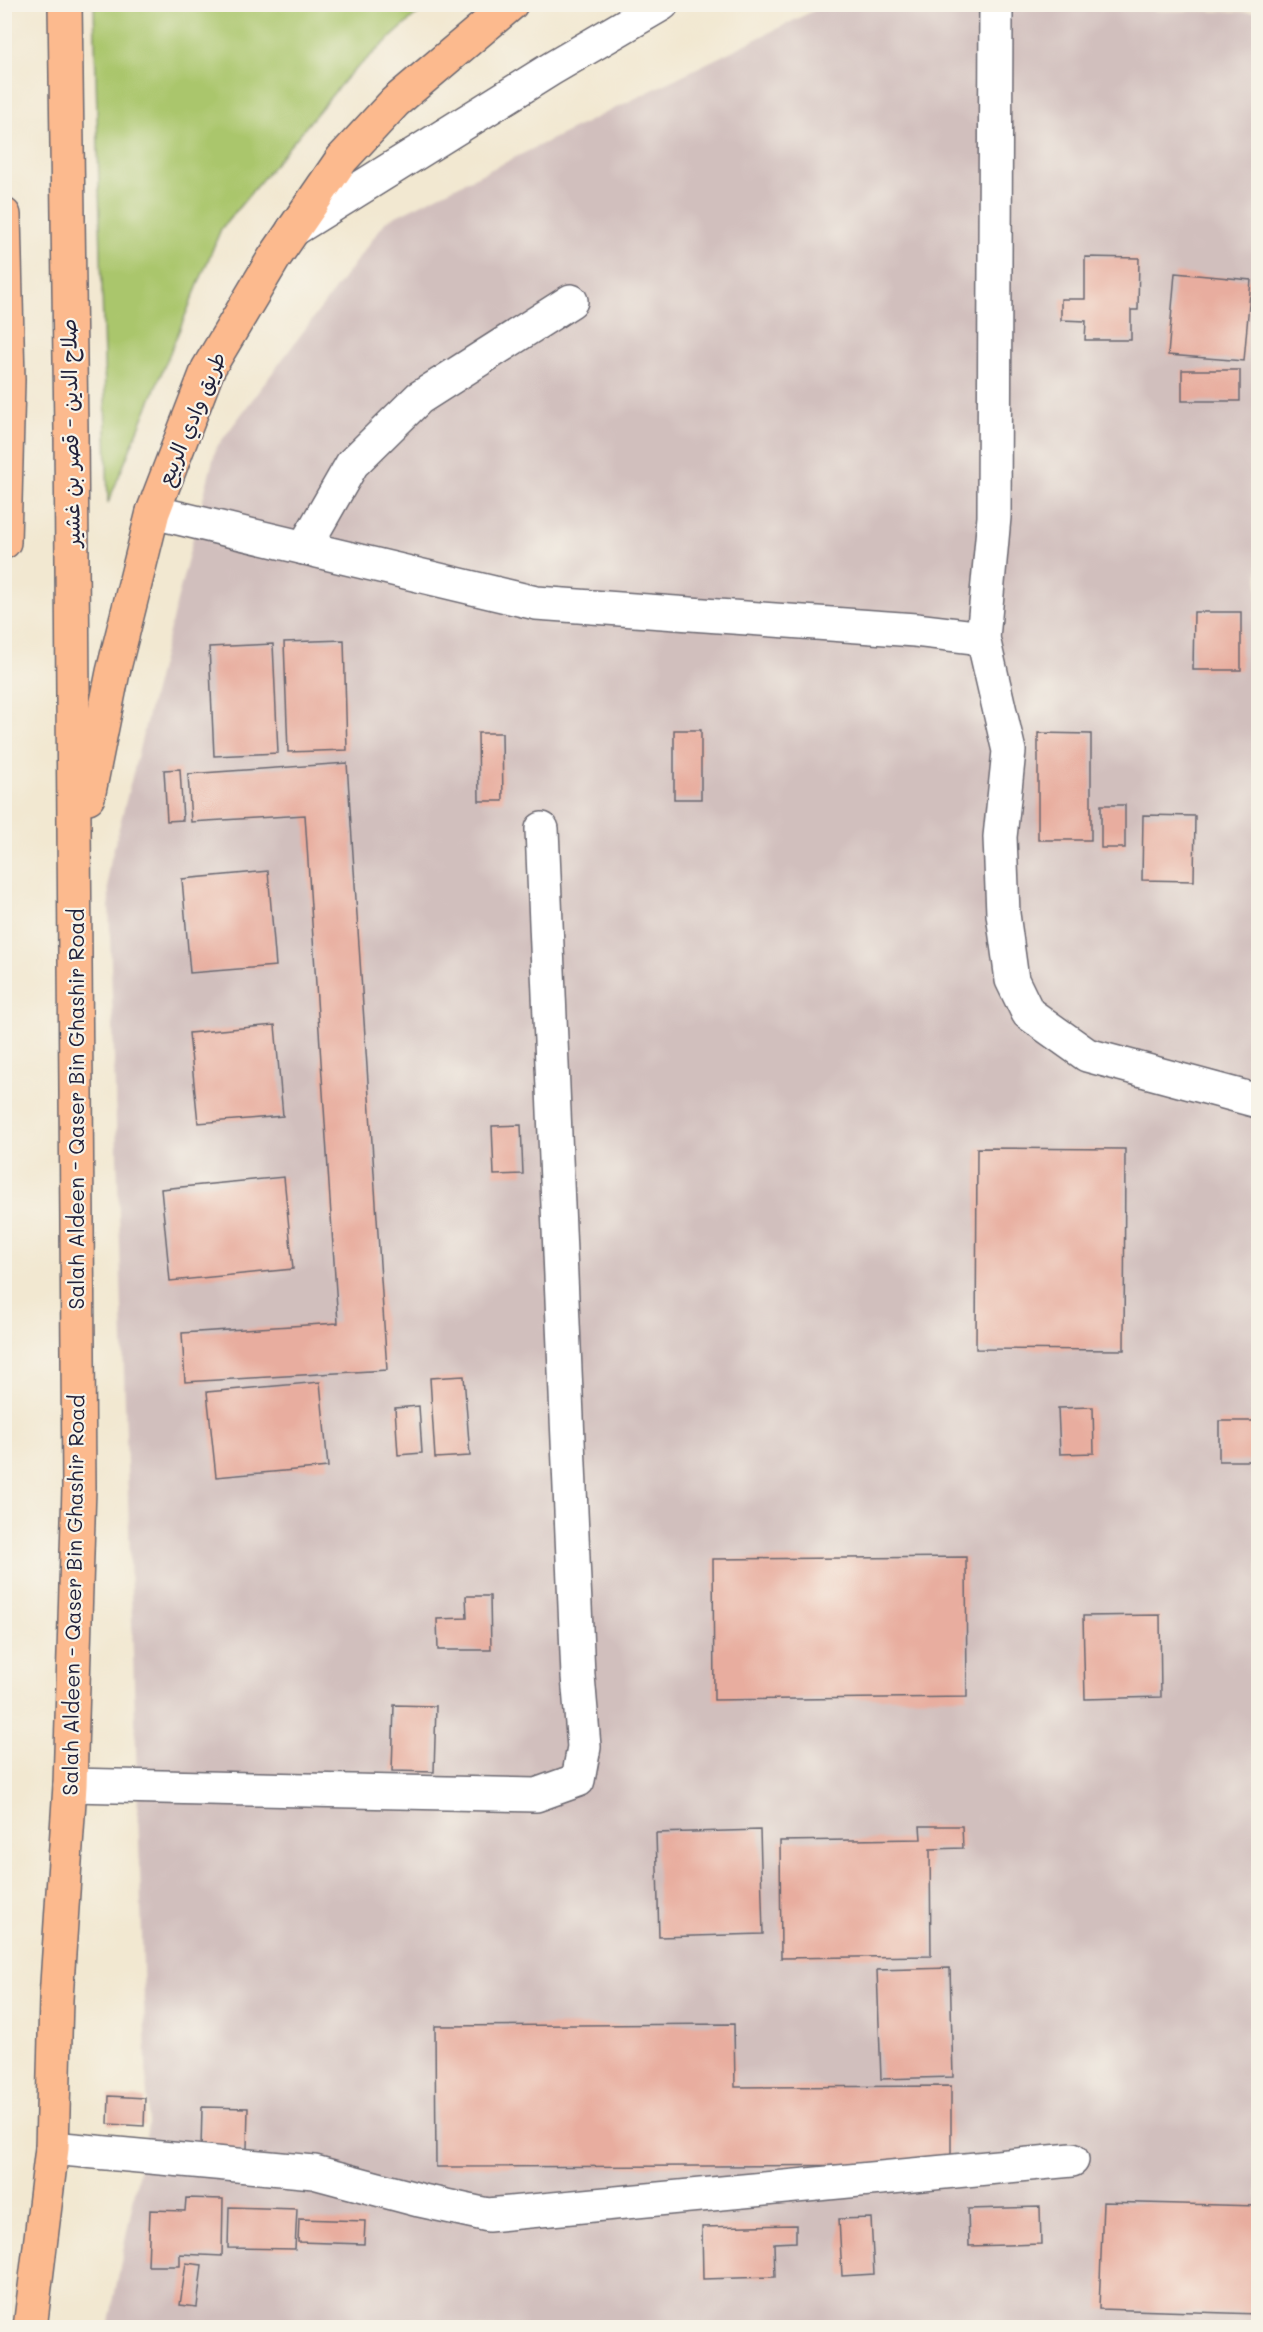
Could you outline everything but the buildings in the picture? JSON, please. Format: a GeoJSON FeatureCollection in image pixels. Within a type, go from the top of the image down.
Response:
{"type":"FeatureCollection","features":[{"type":"Feature","properties":{"kind":"highway","name":"صلاح الدين - قصر بن غشير"},"geometry":{"type":"LineString","coordinates":[[65,4],[75,861]]}},
{"type":"Feature","properties":{"kind":"highway","name":"طريق وادي الربيع"},"geometry":{"type":"LineString","coordinates":[[75,861],[113,672],[153,512],[208,369],[274,258],[342,159],[395,102],[511,4]]}},
{"type":"Feature","properties":{"kind":"highway"},"geometry":{"type":"LineString","coordinates":[[4,215],[8,380],[4,542]]}},
{"type":"Feature","properties":{"kind":"highway","name":"Salah Aldeen - Qaser Bin Ghashir Road"},"geometry":{"type":"LineString","coordinates":[[30,2328],[52,2148],[56,1999],[70,1785],[79,1487],[75,861]]}},
{"type":"Feature","properties":{"kind":"street"},"geometry":{"type":"LineString","coordinates":[[293,230],[551,69],[662,4]]}},
{"type":"Feature","properties":{"kind":"street"},"geometry":{"type":"LineString","coordinates":[[996,4],[994,517],[983,638],[1009,751],[1000,837],[1003,914],[1011,981],[1028,1013],[1087,1055],[1258,1101]]}},
{"type":"Feature","properties":{"kind":"street"},"geometry":{"type":"LineString","coordinates":[[304,548],[352,464],[420,398],[571,301]]}},
{"type":"Feature","properties":{"kind":"street"},"geometry":{"type":"LineString","coordinates":[[153,512],[536,603],[915,630],[983,638]]}},
{"type":"Feature","properties":{"kind":"street"},"geometry":{"type":"LineString","coordinates":[[70,1785],[536,1794],[578,1780],[584,1747],[578,1676],[542,828]]}},
{"type":"Feature","properties":{"kind":"street"},"geometry":{"type":"LineString","coordinates":[[52,2148],[314,2172],[419,2200],[488,2215],[1072,2160]]}},
{"type":"Feature","properties":{"kind":"shaded area"},"geometry":{"type":"Polygon","coordinates":[[[823,6],[1258,12],[1258,2327],[108,2328],[148,2125],[108,871],[216,448],[386,221],[823,6]]]}},
{"type":"Feature","properties":{"kind":"green space"},"geometry":{"type":"Polygon","coordinates":[[[94,5],[427,5],[347,77],[221,229],[108,503],[94,5]]]}}]}
